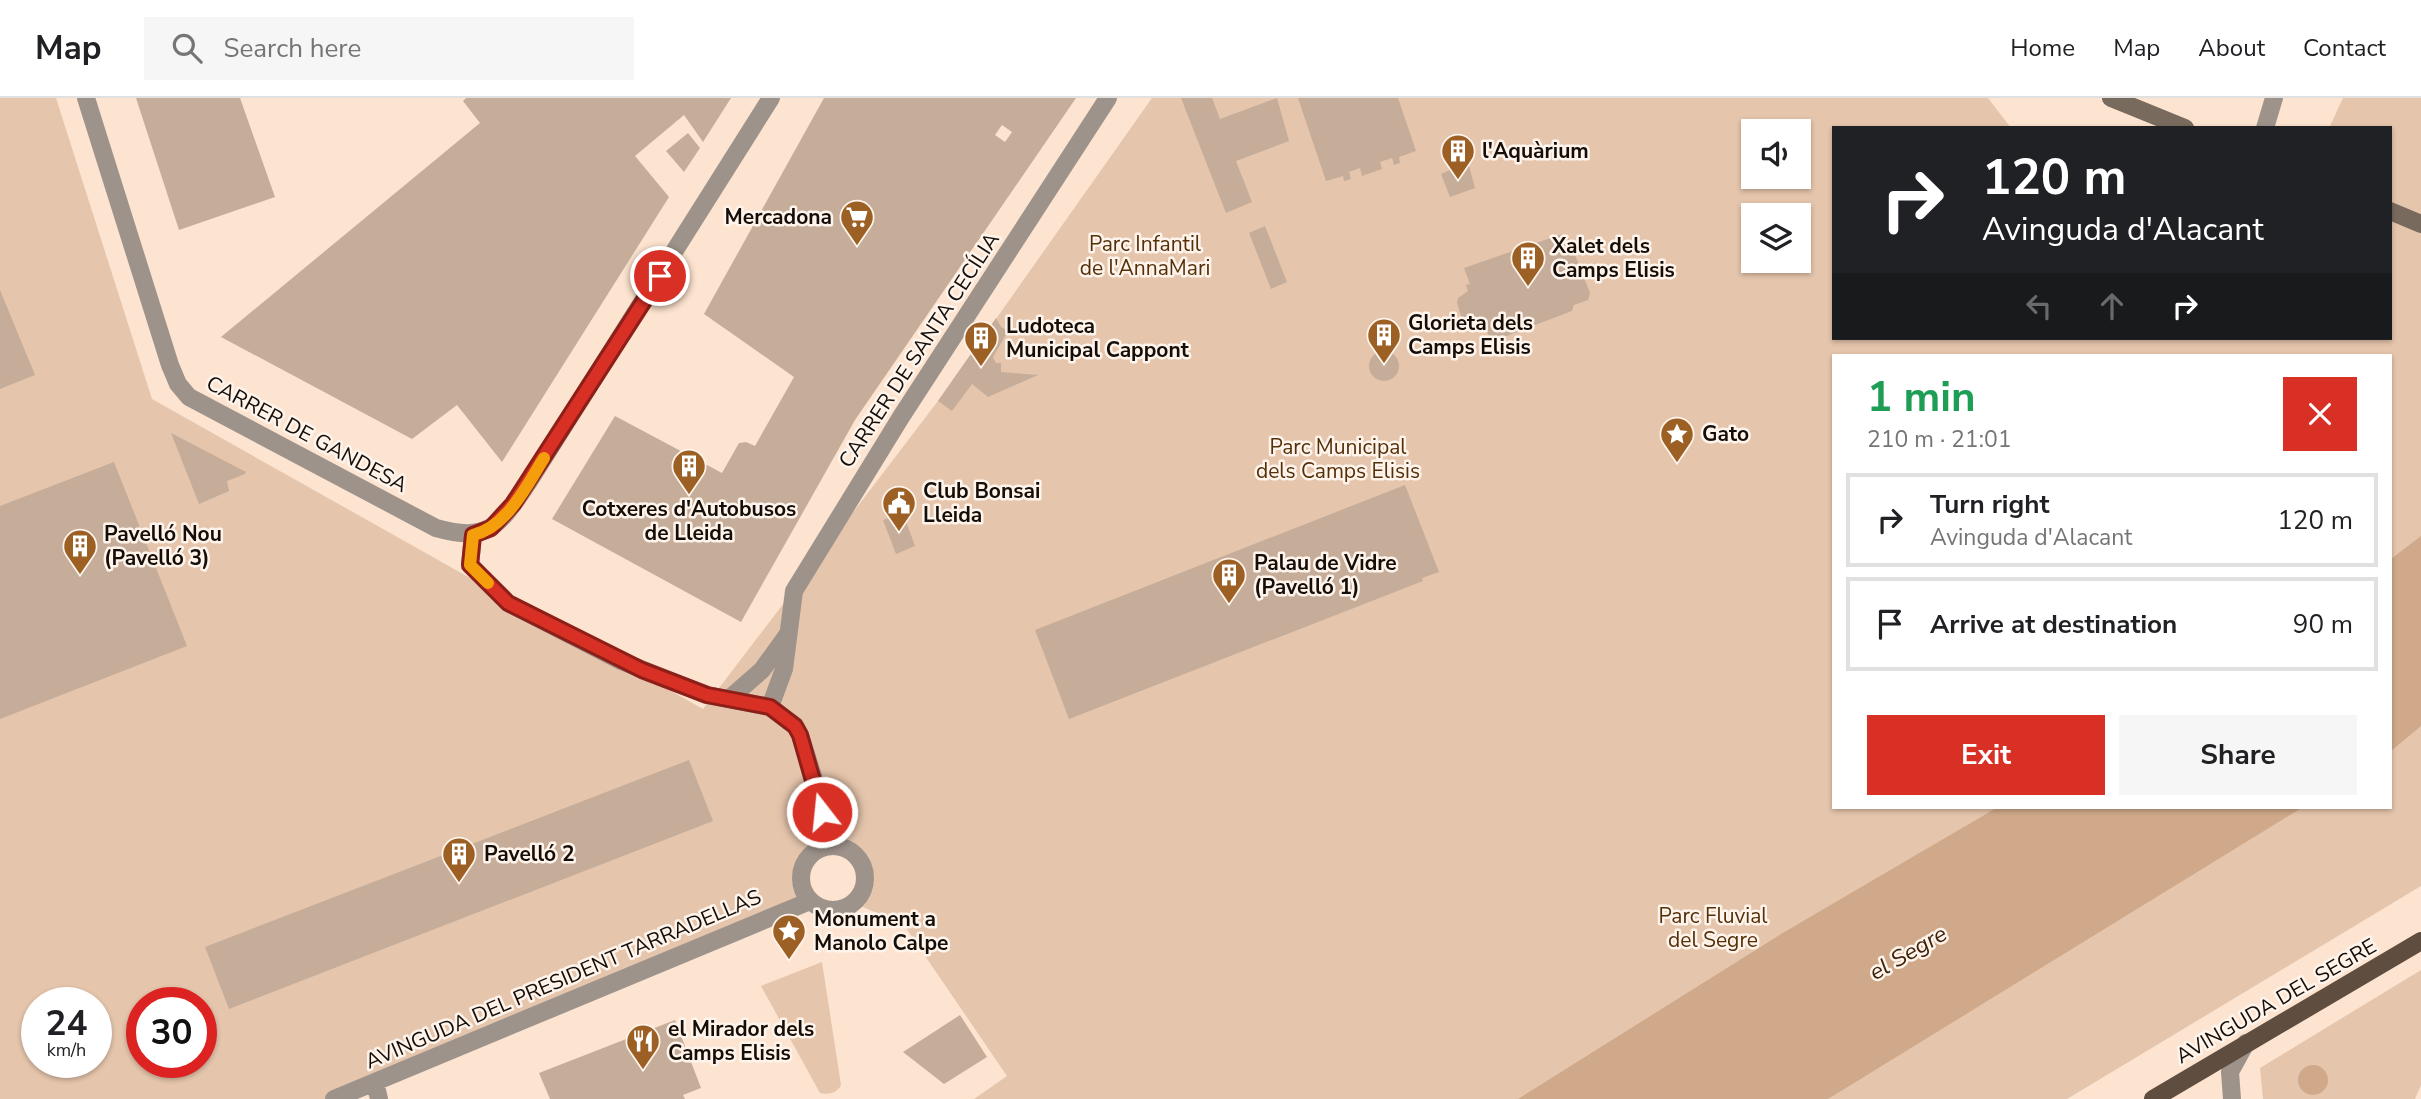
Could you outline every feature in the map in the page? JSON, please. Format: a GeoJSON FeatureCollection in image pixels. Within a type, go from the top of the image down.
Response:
{"type":"FeatureCollection","features":[{"type":"Feature","properties":{"kind":"main road"},"geometry":{"type":"LineString","coordinates":[[2115,99],[2180,126]]}},
{"type":"Feature","properties":{"kind":"main road"},"geometry":{"type":"LineString","coordinates":[[2392,212],[2421,224]]}},
{"type":"Feature","properties":{"kind":"main road","name":"AVINGUDA DEL SEGRE"},"geometry":{"type":"LineString","coordinates":[[2153,1099],[2421,941]]}},
{"type":"Feature","properties":{"kind":"street","name":"CARRER DE GANDESA"},"geometry":{"type":"LineString","coordinates":[[86,98],[170,365],[178,384],[189,397],[436,528],[469,535]]}},
{"type":"Feature","properties":{"kind":"street"},"geometry":{"type":"LineString","coordinates":[[771,98],[528,483],[497,522],[469,535],[470,565],[508,603],[621,661],[707,695],[770,707],[795,726],[835,846]]}},
{"type":"Feature","properties":{"kind":"street","name":"CARRER DE SANTA CECÍLIA"},"geometry":{"type":"LineString","coordinates":[[770,707],[784,668],[794,591],[901,417],[1108,98]]}},
{"type":"Feature","properties":{"kind":"street"},"geometry":{"type":"LineString","coordinates":[[2266,126],[2274,98]]}},
{"type":"Feature","properties":{"kind":"street","name":"CARRER DE SANTA CECÍLIA"},"geometry":{"type":"LineString","coordinates":[[729,699],[762,670],[788,634]]}},
{"type":"Feature","properties":{"kind":"street"},"geometry":{"type":"LineString","coordinates":[[835,846],[851,851],[862,863],[865,875],[861,894],[854,903],[837,910],[818,907],[810,901],[801,883],[803,865],[817,850],[835,846]]}},
{"type":"Feature","properties":{"kind":"street","name":"AVINGUDA DEL PRESIDENT TARRADELLAS"},"geometry":{"type":"LineString","coordinates":[[334,1099],[377,1090],[810,901]]}},
{"type":"Feature","properties":{"kind":"street"},"geometry":{"type":"LineString","coordinates":[[2232,1099],[2230,1072],[2246,1043]]}},
{"type":"Feature","properties":{"kind":"green space","name":"Parc Municipal dels Camps Elisis"},"geometry":{"type":"Polygon","coordinates":[[[0,98],[56,98],[152,399],[703,709],[938,401],[1152,98],[1988,98],[2009,126],[1832,126],[1832,340],[2392,340],[2392,126],[2330,126],[2343,98],[2421,98],[2421,886],[2067,1099],[974,1099],[1007,1076],[904,925],[854,903],[863,887],[864,872],[859,860],[850,851],[825,847],[812,853],[803,866],[801,876],[802,885],[810,901],[334,1099],[0,1099],[0,98]]]}},
{"type":"Feature","properties":{"kind":"green space"},"geometry":{"type":"Polygon","coordinates":[[[822,962],[841,1085],[835,1092],[827,1094],[820,1093],[761,986],[822,962]]]}},
{"type":"Feature","properties":{"kind":"green space"},"geometry":{"type":"Polygon","coordinates":[[[2421,970],[2421,1085],[2415,1099],[2263,1099],[2260,1068],[2421,970]]]}},
{"type":"Feature","properties":{"kind":"water"},"geometry":{"type":"Polygon","coordinates":[[[2421,536],[2421,726],[2392,750],[2392,558],[2421,536]]]}},
{"type":"Feature","properties":{"kind":"water","name":"el Segre"},"geometry":{"type":"Polygon","coordinates":[[[1995,809],[2300,809],[1828,1099],[1518,1099],[1781,934],[1995,809]]]}},
{"type":"Feature","properties":{"kind":"water"},"geometry":{"type":"Polygon","coordinates":[[[2313,1065],[2324,1069],[2328,1080],[2324,1091],[2313,1095],[2302,1091],[2298,1080],[2302,1069],[2313,1065]]]}},
{"type":"Feature","properties":{"kind":"building"},"geometry":{"type":"Polygon","coordinates":[[[136,98],[240,98],[275,197],[179,230],[136,98]]]}},
{"type":"Feature","properties":{"kind":"building"},"geometry":{"type":"Polygon","coordinates":[[[466,98],[731,98],[703,142],[684,115],[635,156],[669,197],[502,462],[457,405],[412,439],[221,337],[480,123],[463,101],[466,98]]]}},
{"type":"Feature","properties":{"kind":"building"},"geometry":{"type":"Polygon","coordinates":[[[824,98],[1076,98],[855,420],[741,622],[552,519],[615,416],[722,473],[739,443],[746,442],[755,446],[794,377],[704,314],[824,98]],[[1002,125],[995,135],[1005,142],[1012,132],[1002,125]]]}},
{"type":"Feature","properties":{"kind":"building"},"geometry":{"type":"Polygon","coordinates":[[[1181,98],[1212,98],[1220,119],[1277,98],[1289,141],[1236,161],[1252,202],[1226,213],[1181,98]]]}},
{"type":"Feature","properties":{"kind":"building"},"geometry":{"type":"Polygon","coordinates":[[[1298,98],[1398,98],[1416,151],[1399,157],[1400,163],[1394,165],[1392,158],[1380,162],[1382,169],[1362,176],[1360,168],[1349,172],[1351,179],[1344,181],[1343,176],[1326,181],[1298,98]]]}},
{"type":"Feature","properties":{"kind":"building"},"geometry":{"type":"Polygon","coordinates":[[[688,133],[700,148],[684,172],[666,151],[688,133]]]}},
{"type":"Feature","properties":{"kind":"building","name":"l'Aquàrium"},"geometry":{"type":"Polygon","coordinates":[[[1468,162],[1475,188],[1450,197],[1441,174],[1468,162]]]}},
{"type":"Feature","properties":{"kind":"building"},"geometry":{"type":"Polygon","coordinates":[[[1265,226],[1287,282],[1271,289],[1249,233],[1265,226]]]}},
{"type":"Feature","properties":{"kind":"building","name":"Xalet dels Camps Elisis"},"geometry":{"type":"Polygon","coordinates":[[[1562,234],[1568,237],[1590,293],[1588,300],[1574,305],[1572,311],[1496,340],[1490,338],[1482,321],[1472,323],[1462,319],[1458,298],[1468,291],[1466,285],[1470,284],[1464,268],[1562,234]]]}},
{"type":"Feature","properties":{"kind":"building"},"geometry":{"type":"Polygon","coordinates":[[[0,290],[35,375],[0,389],[0,290]]]}},
{"type":"Feature","properties":{"kind":"building","name":"Ludoteca Municipal Cappont"},"geometry":{"type":"Polygon","coordinates":[[[996,318],[1001,327],[1008,331],[993,357],[996,363],[1001,363],[1001,372],[1038,375],[988,397],[972,384],[952,411],[938,401],[996,318]]]}},
{"type":"Feature","properties":{"kind":"building","name":"Glorieta dels Camps Elisis"},"geometry":{"type":"Polygon","coordinates":[[[1384,351],[1395,355],[1399,366],[1395,377],[1384,381],[1373,377],[1369,366],[1373,355],[1384,351]]]}},
{"type":"Feature","properties":{"kind":"building"},"geometry":{"type":"Polygon","coordinates":[[[171,433],[246,472],[245,474],[227,481],[229,491],[199,504],[171,433]]]}},
{"type":"Feature","properties":{"kind":"building","name":"Pavelló Nou (Pavelló 3)"},"geometry":{"type":"Polygon","coordinates":[[[114,462],[187,646],[0,719],[0,506],[114,462]]]}},
{"type":"Feature","properties":{"kind":"building","name":"Palau de Vidre (Pavelló 1)"},"geometry":{"type":"Polygon","coordinates":[[[1405,485],[1439,572],[1422,578],[1423,581],[1069,719],[1035,630],[1405,485]]]}},
{"type":"Feature","properties":{"kind":"building","name":"Club Bonsai Lleida"},"geometry":{"type":"Polygon","coordinates":[[[903,513],[915,546],[896,554],[883,520],[903,513]]]}},
{"type":"Feature","properties":{"kind":"building","name":"Pavelló 2"},"geometry":{"type":"Polygon","coordinates":[[[689,760],[713,821],[229,1009],[205,947],[689,760]]]}},
{"type":"Feature","properties":{"kind":"building"},"geometry":{"type":"Polygon","coordinates":[[[960,1015],[987,1057],[944,1084],[903,1052],[960,1015]]]}},
{"type":"Feature","properties":{"kind":"building","name":"el Mirador dels Camps Elisis"},"geometry":{"type":"Polygon","coordinates":[[[675,1020],[701,1088],[683,1095],[685,1099],[550,1099],[539,1073],[675,1020]]]}},
{"type":"Feature","properties":{"kind":"slow traffic"},"geometry":{"type":"LineString","coordinates":[[488,583],[470,565],[473,535],[491,528],[503,516],[544,458]]}},
{"type":"Feature","properties":{"kind":"place","name":"l'Aquàrium"},"geometry":{"type":"Point","coordinates":[1458,181]}},
{"type":"Feature","properties":{"kind":"place","name":"Mercadona"},"geometry":{"type":"Point","coordinates":[857,247]}},
{"type":"Feature","properties":{"kind":"place","name":"Xalet dels Camps Elisis"},"geometry":{"type":"Point","coordinates":[1528,288]}},
{"type":"Feature","properties":{"kind":"place","name":"Glorieta dels Camps Elisis"},"geometry":{"type":"Point","coordinates":[1384,365]}},
{"type":"Feature","properties":{"kind":"place","name":"Ludoteca Municipal Cappont"},"geometry":{"type":"Point","coordinates":[981,368]}},
{"type":"Feature","properties":{"kind":"place","name":"Gato"},"geometry":{"type":"Point","coordinates":[1677,464]}},
{"type":"Feature","properties":{"kind":"place","name":"Cotxeres d'Autobusos de Lleida"},"geometry":{"type":"Point","coordinates":[689,496]}},
{"type":"Feature","properties":{"kind":"place","name":"Club Bonsai Lleida"},"geometry":{"type":"Point","coordinates":[899,533]}},
{"type":"Feature","properties":{"kind":"place","name":"Pavelló Nou (Pavelló 3)"},"geometry":{"type":"Point","coordinates":[80,576]}},
{"type":"Feature","properties":{"kind":"place","name":"Palau de Vidre (Pavelló 1)"},"geometry":{"type":"Point","coordinates":[1229,605]}},
{"type":"Feature","properties":{"kind":"place","name":"Pavelló 2"},"geometry":{"type":"Point","coordinates":[459,884]}},
{"type":"Feature","properties":{"kind":"place","name":"Monument a Manolo Calpe"},"geometry":{"type":"Point","coordinates":[789,961]}},
{"type":"Feature","properties":{"kind":"place","name":"el Mirador dels Camps Elisis"},"geometry":{"type":"Point","coordinates":[643,1071]}},
{"type":"Feature","properties":{"kind":"route"},"geometry":{"type":"LineString","coordinates":[[660,276],[513,504],[491,528],[473,535],[470,565],[508,603],[621,661],[707,695],[770,707],[790,721],[800,735],[822,812]]}},
{"type":"Feature","properties":{"kind":"park label","name":"Parc Infantil de l'AnnaMari"},"geometry":{"type":"Point","coordinates":[1145,256]}},
{"type":"Feature","properties":{"kind":"park label","name":"Parc Fluvial del Segre"},"geometry":{"type":"Point","coordinates":[1713,928]}}]}
